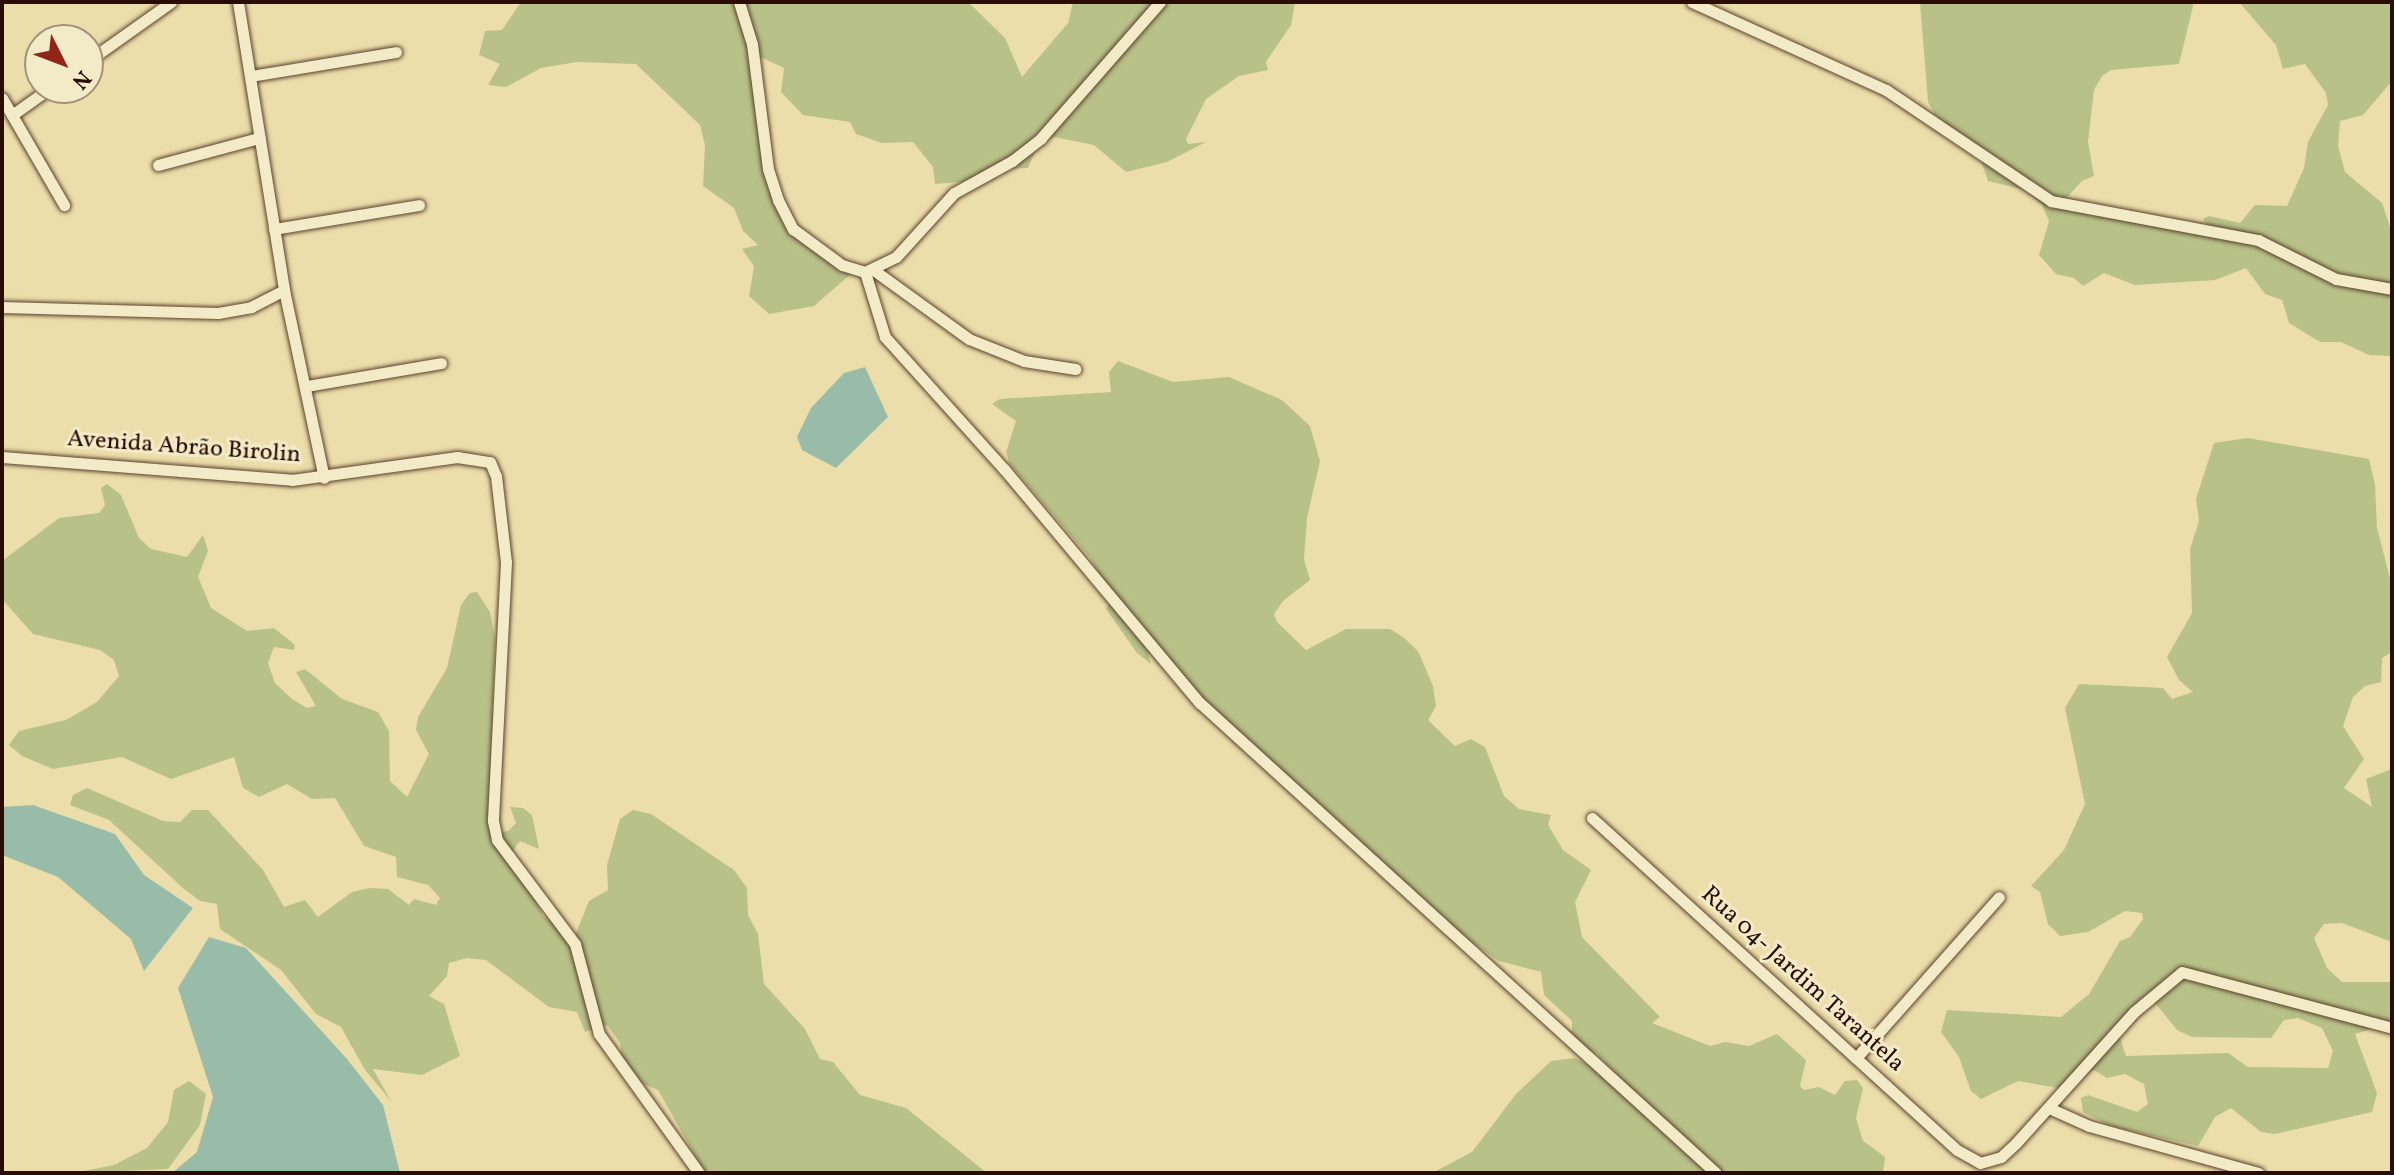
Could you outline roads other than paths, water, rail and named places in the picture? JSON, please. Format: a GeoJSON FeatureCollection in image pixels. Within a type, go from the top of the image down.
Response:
{"type":"FeatureCollection","features":[{"type":"Feature","properties":{"kind":"street"},"geometry":{"type":"LineString","coordinates":[[104,50],[171,2]]}},
{"type":"Feature","properties":{"kind":"street"},"geometry":{"type":"LineString","coordinates":[[238,2],[284,290],[307,386],[324,478]]}},
{"type":"Feature","properties":{"kind":"street"},"geometry":{"type":"LineString","coordinates":[[739,2],[752,44],[768,169],[793,229],[842,265],[870,271],[969,339],[1024,361],[1075,369]]}},
{"type":"Feature","properties":{"kind":"street"},"geometry":{"type":"LineString","coordinates":[[870,271],[896,257],[954,193],[1012,161],[1041,138],[1160,2]]}},
{"type":"Feature","properties":{"kind":"street"},"geometry":{"type":"LineString","coordinates":[[1692,2],[1886,90],[2051,201],[2258,240],[2336,279],[2392,289]]}},
{"type":"Feature","properties":{"kind":"street"},"geometry":{"type":"LineString","coordinates":[[251,76],[396,52]]}},
{"type":"Feature","properties":{"kind":"street"},"geometry":{"type":"LineString","coordinates":[[2,98],[64,205]]}},
{"type":"Feature","properties":{"kind":"street"},"geometry":{"type":"LineString","coordinates":[[12,115],[27,104]]}},
{"type":"Feature","properties":{"kind":"street"},"geometry":{"type":"LineString","coordinates":[[158,165],[259,138]]}},
{"type":"Feature","properties":{"kind":"street"},"geometry":{"type":"LineString","coordinates":[[274,229],[419,205]]}},
{"type":"Feature","properties":{"kind":"street"},"geometry":{"type":"LineString","coordinates":[[870,271],[885,337],[1200,703],[1716,1173]]}},
{"type":"Feature","properties":{"kind":"street"},"geometry":{"type":"LineString","coordinates":[[2,307],[218,313],[251,307],[284,290]]}},
{"type":"Feature","properties":{"kind":"street"},"geometry":{"type":"LineString","coordinates":[[307,386],[441,363]]}},
{"type":"Feature","properties":{"kind":"street","name":"Avenida Abrão Birolin"},"geometry":{"type":"LineString","coordinates":[[2,457],[292,480],[324,478],[457,457],[484,459],[494,468],[506,562],[493,821],[497,840],[575,944],[599,1034],[699,1173]]}},
{"type":"Feature","properties":{"kind":"street","name":"Rua 04- Jardim Tarantela"},"geometry":{"type":"LineString","coordinates":[[1592,818],[1957,1150],[1989,1163],[2001,1157],[2049,1108]]}},
{"type":"Feature","properties":{"kind":"street"},"geometry":{"type":"LineString","coordinates":[[1856,1058],[1999,897]]}},
{"type":"Feature","properties":{"kind":"street"},"geometry":{"type":"LineString","coordinates":[[2259,1173],[2089,1126],[2049,1108],[2134,1012],[2182,972],[2392,1028]]}}]}
